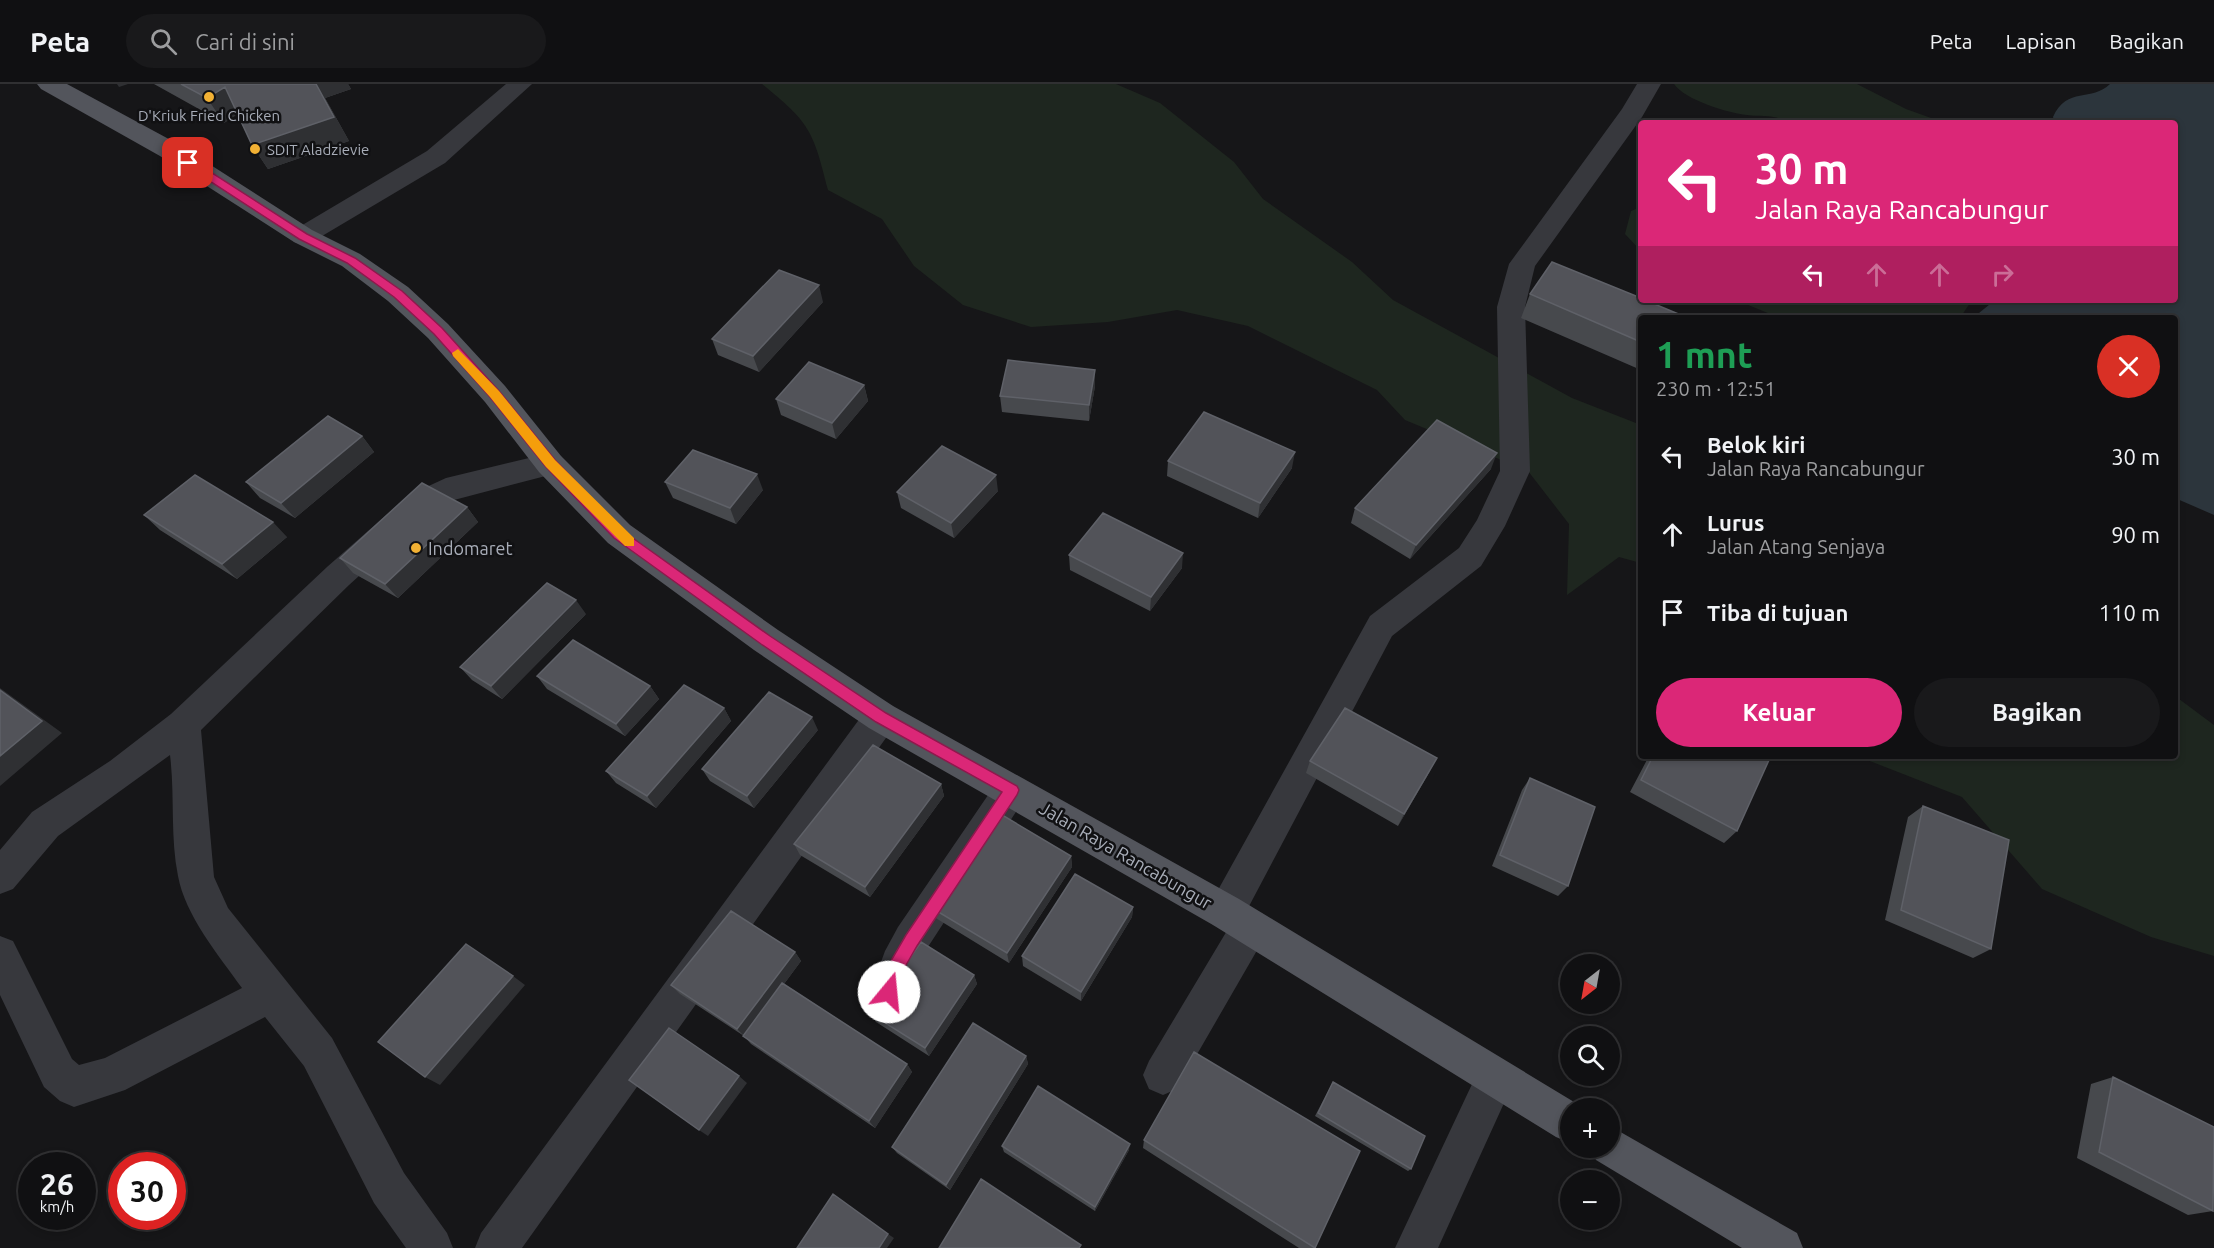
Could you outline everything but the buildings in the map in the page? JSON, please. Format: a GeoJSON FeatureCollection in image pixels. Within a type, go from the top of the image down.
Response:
{"type":"FeatureCollection","features":[{"type":"Feature","properties":{"kind":"main road","name":"Jalan Raya Rancabungur"},"geometry":{"type":"LineString","coordinates":[[49,84],[169,150],[303,236],[351,260],[398,294],[438,331],[488,386],[550,464],[619,534],[765,640],[881,717],[1238,920],[1560,1118]]}},
{"type":"Feature","properties":{"kind":"main road"},"geometry":{"type":"LineString","coordinates":[[1620,1152],[1782,1248]]}},
{"type":"Feature","properties":{"kind":"street"},"geometry":{"type":"LineString","coordinates":[[303,236],[436,158],[520,84]]}},
{"type":"Feature","properties":{"kind":"street"},"geometry":{"type":"LineString","coordinates":[[1163,1075],[1381,626],[1470,557],[1490,526],[1515,471],[1511,307],[1522,264],[1634,112],[1649,84]]}},
{"type":"Feature","properties":{"kind":"street"},"geometry":{"type":"LineString","coordinates":[[0,877],[45,824],[122,772],[183,725],[338,576],[420,503],[446,490],[550,464]]}},
{"type":"Feature","properties":{"kind":"street"},"geometry":{"type":"LineString","coordinates":[[496,1248],[881,717]]}},
{"type":"Feature","properties":{"kind":"street"},"geometry":{"type":"LineString","coordinates":[[183,725],[189,770],[190,827],[196,878],[215,921],[270,994],[318,1052],[389,1188],[432,1248]]}},
{"type":"Feature","properties":{"kind":"street"},"geometry":{"type":"LineString","coordinates":[[889,992],[898,964],[911,940],[1011,790]]}},
{"type":"Feature","properties":{"kind":"street"},"geometry":{"type":"LineString","coordinates":[[0,954],[58,1073],[74,1087],[111,1076],[270,994]]}},
{"type":"Feature","properties":{"kind":"street"},"geometry":{"type":"LineString","coordinates":[[1416,1248],[1495,1079]]}},
{"type":"Feature","properties":{"kind":"shaded area"},"geometry":{"type":"Polygon","coordinates":[[[762,84],[1116,84],[1160,103],[1234,162],[1263,199],[1352,262],[1393,300],[1572,398],[1638,424],[1638,562],[1619,557],[1567,595],[1569,524],[1528,471],[1405,420],[1377,390],[1248,326],[1177,310],[1108,322],[1031,327],[963,305],[914,266],[882,219],[828,190],[813,140],[800,119],[762,84]]]}},
{"type":"Feature","properties":{"kind":"shaded area"},"geometry":{"type":"Polygon","coordinates":[[[1674,84],[1857,84],[1906,109],[1937,120],[1784,120],[1718,109],[1680,90],[1674,84]]]}},
{"type":"Feature","properties":{"kind":"shaded area"},"geometry":{"type":"Polygon","coordinates":[[[2110,84],[2214,84],[2214,515],[2178,499],[2178,315],[1978,315],[1991,303],[2178,303],[2178,120],[2054,120],[2053,117],[2065,101],[2103,89],[2110,84]]]}},
{"type":"Feature","properties":{"kind":"shaded area"},"geometry":{"type":"Polygon","coordinates":[[[1638,208],[1638,248],[1625,234],[1631,211],[1638,208]]]}},
{"type":"Feature","properties":{"kind":"shaded area"},"geometry":{"type":"Polygon","coordinates":[[[1743,303],[1970,303],[1962,315],[1773,315],[1743,303]]]}},
{"type":"Feature","properties":{"kind":"shaded area"},"geometry":{"type":"Polygon","coordinates":[[[2178,698],[2214,725],[2214,956],[2151,937],[2042,889],[1962,797],[1865,759],[2178,759],[2178,698]]]}},
{"type":"Feature","properties":{"kind":"slow traffic"},"geometry":{"type":"LineString","coordinates":[[458,353],[495,394],[550,464],[619,534],[630,542]]}},
{"type":"Feature","properties":{"kind":"place","name":"D'Kriuk Fried Chicken"},"geometry":{"type":"Point","coordinates":[209,97]}},
{"type":"Feature","properties":{"kind":"place","name":"SDIT Aladzievie"},"geometry":{"type":"Point","coordinates":[255,149]}},
{"type":"Feature","properties":{"kind":"place","name":"Indomaret"},"geometry":{"type":"Point","coordinates":[416,548]}},
{"type":"Feature","properties":{"kind":"route"},"geometry":{"type":"LineString","coordinates":[[188,163],[303,236],[351,260],[398,294],[438,331],[495,394],[550,464],[619,534],[765,640],[881,717],[1011,790],[911,940],[898,964],[889,992]]}}]}
